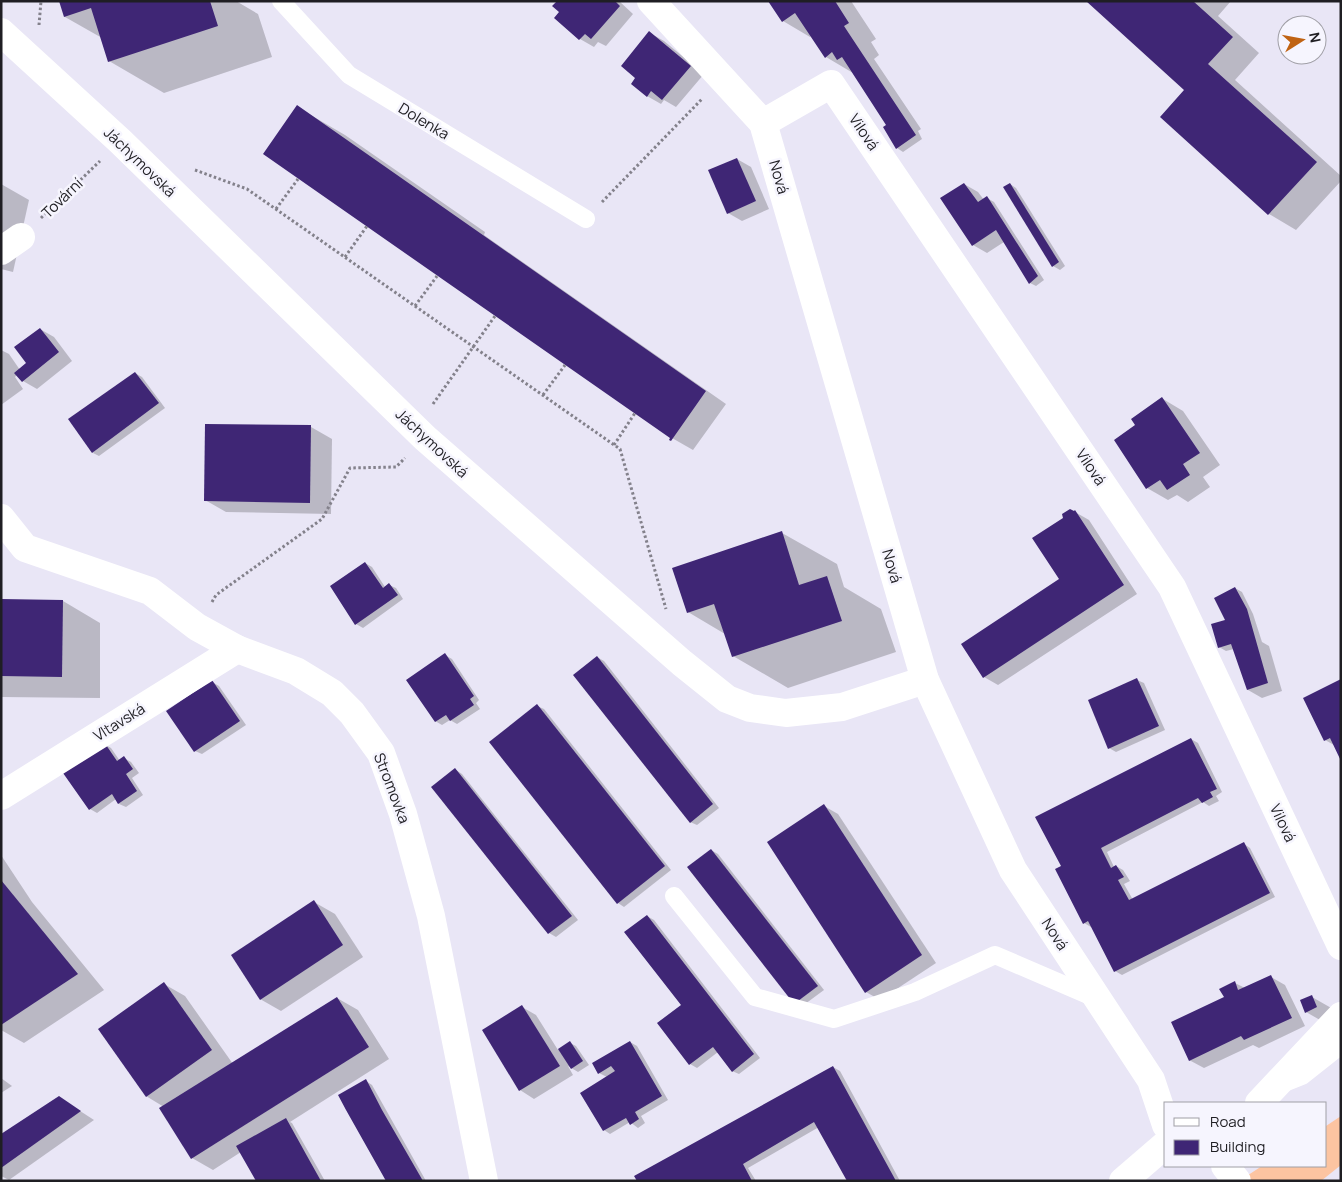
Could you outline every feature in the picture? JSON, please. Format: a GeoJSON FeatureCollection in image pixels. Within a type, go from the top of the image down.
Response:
{"type":"FeatureCollection","features":[{"type":"Feature","properties":{"kind":"street","name":"Nová"},"geometry":{"type":"LineString","coordinates":[[651,1],[763,123],[925,680],[1013,870],[1151,1080],[1164,1119]]}},
{"type":"Feature","properties":{"kind":"street","name":"Jáchymovská"},"geometry":{"type":"LineString","coordinates":[[1,32],[120,141],[416,430],[682,663],[727,699],[750,708],[786,713],[842,707],[925,680]]}},
{"type":"Feature","properties":{"kind":"street","name":"Vilová"},"geometry":{"type":"LineString","coordinates":[[763,123],[831,84],[1172,587],[1341,946]]}},
{"type":"Feature","properties":{"kind":"street","name":"Stromovka"},"geometry":{"type":"LineString","coordinates":[[1,518],[25,548],[150,591],[197,627],[236,650],[296,671],[332,693],[352,713],[381,753],[403,814],[431,916],[484,1181]]}},
{"type":"Feature","properties":{"kind":"street","name":"Vltavská"},"geometry":{"type":"LineString","coordinates":[[1,796],[236,650]]}},
{"type":"Feature","properties":{"kind":"street"},"geometry":{"type":"LineString","coordinates":[[1265,1096],[1341,1016]]}},
{"type":"Feature","properties":{"kind":"street"},"geometry":{"type":"LineString","coordinates":[[1123,1181],[1164,1146]]}},
{"type":"Feature","properties":{"kind":"street"},"geometry":{"type":"LineString","coordinates":[[1226,1167],[1237,1181]]}},
{"type":"Feature","properties":{"kind":"lane","name":"Dolenka"},"geometry":{"type":"LineString","coordinates":[[280,1],[349,75],[586,219]]}},
{"type":"Feature","properties":{"kind":"lane"},"geometry":{"type":"LineString","coordinates":[[674,896],[755,997],[834,1019],[915,992],[995,955],[1098,999]]}},
{"type":"Feature","properties":{"kind":"lane"},"geometry":{"type":"LineString","coordinates":[[1265,1096],[1302,1076],[1341,1045]]}},
{"type":"Feature","properties":{"kind":"path"},"geometry":{"type":"LineString","coordinates":[[586,219],[722,78]]}},
{"type":"Feature","properties":{"kind":"path","name":"Tovární"},"geometry":{"type":"LineString","coordinates":[[11,244],[120,141]]}},
{"type":"Feature","properties":{"kind":"path"},"geometry":{"type":"LineString","coordinates":[[193,169],[247,189],[620,449],[668,616]]}},
{"type":"Feature","properties":{"kind":"path"},"geometry":{"type":"LineString","coordinates":[[276,209],[298,179]]}},
{"type":"Feature","properties":{"kind":"path"},"geometry":{"type":"LineString","coordinates":[[345,257],[367,226]]}},
{"type":"Feature","properties":{"kind":"path"},"geometry":{"type":"LineString","coordinates":[[415,306],[437,276]]}},
{"type":"Feature","properties":{"kind":"path"},"geometry":{"type":"LineString","coordinates":[[416,430],[495,316]]}},
{"type":"Feature","properties":{"kind":"path"},"geometry":{"type":"LineString","coordinates":[[543,395],[565,365]]}},
{"type":"Feature","properties":{"kind":"path"},"geometry":{"type":"LineString","coordinates":[[614,445],[635,413]]}},
{"type":"Feature","properties":{"kind":"path"},"geometry":{"type":"LineString","coordinates":[[216,595],[322,519],[350,468],[396,467]]}},
{"type":"Feature","properties":{"kind":"shaded area"},"geometry":{"type":"Polygon","coordinates":[[[1341,1116],[1341,1165],[1321,1181],[1239,1181],[1260,1167],[1327,1167],[1327,1125],[1341,1116]]]}},
{"type":"Feature","properties":{"kind":"building"},"geometry":{"type":"Polygon","coordinates":[[[59,1],[210,1],[218,26],[108,62],[91,8],[64,17],[59,1]]]}},
{"type":"Feature","properties":{"kind":"building"},"geometry":{"type":"Polygon","coordinates":[[[557,1],[615,1],[620,6],[591,39],[585,34],[579,40],[554,18],[559,12],[552,6],[557,1]]]}},
{"type":"Feature","properties":{"kind":"building"},"geometry":{"type":"Polygon","coordinates":[[[768,1],[835,1],[849,23],[844,26],[916,135],[896,149],[883,127],[886,125],[842,57],[837,60],[832,52],[825,58],[795,13],[782,22],[768,1]]]}},
{"type":"Feature","properties":{"kind":"building"},"geometry":{"type":"Polygon","coordinates":[[[1086,1],[1193,1],[1233,37],[1208,64],[1317,162],[1268,215],[1160,117],[1184,90],[1086,1]]]}},
{"type":"Feature","properties":{"kind":"building"},"geometry":{"type":"Polygon","coordinates":[[[649,31],[691,66],[662,100],[651,91],[647,97],[631,84],[635,78],[621,66],[649,31]]]}},
{"type":"Feature","properties":{"kind":"building"},"geometry":{"type":"Polygon","coordinates":[[[297,105],[706,391],[671,441],[669,440],[670,438],[263,154],[297,105]]]}},
{"type":"Feature","properties":{"kind":"building"},"geometry":{"type":"Polygon","coordinates":[[[737,158],[756,201],[727,214],[708,170],[737,158]]]}},
{"type":"Feature","properties":{"kind":"building"},"geometry":{"type":"Polygon","coordinates":[[[964,183],[978,202],[987,196],[1038,276],[1029,284],[996,230],[972,246],[940,198],[964,183]]]}},
{"type":"Feature","properties":{"kind":"building"},"geometry":{"type":"Polygon","coordinates":[[[1010,183],[1059,262],[1052,267],[1003,187],[1010,183]]]}},
{"type":"Feature","properties":{"kind":"building"},"geometry":{"type":"Polygon","coordinates":[[[40,328],[59,352],[22,382],[14,373],[26,363],[14,347],[40,328]]]}},
{"type":"Feature","properties":{"kind":"building"},"geometry":{"type":"Polygon","coordinates":[[[135,372],[159,403],[92,453],[68,419],[135,372]]]}},
{"type":"Feature","properties":{"kind":"building"},"geometry":{"type":"Polygon","coordinates":[[[1162,397],[1200,453],[1183,464],[1190,475],[1167,490],[1160,480],[1146,489],[1114,440],[1135,425],[1131,419],[1162,397]]]}},
{"type":"Feature","properties":{"kind":"building"},"geometry":{"type":"Polygon","coordinates":[[[205,424],[311,425],[310,503],[204,501],[205,424]]]}},
{"type":"Feature","properties":{"kind":"building"},"geometry":{"type":"Polygon","coordinates":[[[1070,509],[1075,510],[1124,585],[983,678],[961,644],[1059,579],[1032,538],[1063,518],[1062,514],[1070,509]]]}},
{"type":"Feature","properties":{"kind":"building"},"geometry":{"type":"Polygon","coordinates":[[[782,531],[799,585],[827,576],[842,621],[732,657],[714,604],[687,613],[672,568],[782,531]]]}},
{"type":"Feature","properties":{"kind":"building"},"geometry":{"type":"Polygon","coordinates":[[[365,562],[383,588],[389,583],[398,595],[355,625],[330,586],[365,562]]]}},
{"type":"Feature","properties":{"kind":"building"},"geometry":{"type":"Polygon","coordinates":[[[1235,587],[1247,609],[1268,683],[1247,690],[1231,644],[1218,648],[1211,624],[1225,620],[1214,598],[1235,587]]]}},
{"type":"Feature","properties":{"kind":"building"},"geometry":{"type":"Polygon","coordinates":[[[1,599],[63,600],[62,677],[1,676],[1,599]]]}},
{"type":"Feature","properties":{"kind":"building"},"geometry":{"type":"Polygon","coordinates":[[[445,653],[474,696],[470,699],[474,705],[450,721],[446,715],[435,722],[406,680],[445,653]]]}},
{"type":"Feature","properties":{"kind":"building"},"geometry":{"type":"Polygon","coordinates":[[[597,656],[713,804],[690,823],[573,675],[597,656]]]}},
{"type":"Feature","properties":{"kind":"building"},"geometry":{"type":"Polygon","coordinates":[[[1137,678],[1159,726],[1108,749],[1088,700],[1137,678]]]}},
{"type":"Feature","properties":{"kind":"building"},"geometry":{"type":"Polygon","coordinates":[[[1341,679],[1341,761],[1330,738],[1324,741],[1303,698],[1341,679]]]}},
{"type":"Feature","properties":{"kind":"building"},"geometry":{"type":"Polygon","coordinates":[[[212,680],[240,721],[194,752],[166,711],[212,680]]]}},
{"type":"Feature","properties":{"kind":"building"},"geometry":{"type":"Polygon","coordinates":[[[537,704],[665,866],[617,904],[489,742],[537,704]]]}},
{"type":"Feature","properties":{"kind":"building"},"geometry":{"type":"Polygon","coordinates":[[[1191,738],[1217,789],[1210,792],[1213,797],[1202,803],[1198,798],[1101,848],[1111,868],[1116,865],[1124,877],[1118,880],[1129,900],[1244,842],[1270,893],[1114,972],[1088,921],[1083,924],[1055,869],[1061,866],[1035,817],[1191,738]]]}},
{"type":"Feature","properties":{"kind":"building"},"geometry":{"type":"Polygon","coordinates":[[[104,742],[117,761],[124,756],[133,769],[126,774],[137,791],[118,804],[112,794],[89,810],[63,773],[104,742]]]}},
{"type":"Feature","properties":{"kind":"building"},"geometry":{"type":"Polygon","coordinates":[[[455,768],[572,916],[548,934],[431,787],[455,768]]]}},
{"type":"Feature","properties":{"kind":"building"},"geometry":{"type":"Polygon","coordinates":[[[824,804],[922,955],[865,993],[767,842],[824,804]]]}},
{"type":"Feature","properties":{"kind":"building"},"geometry":{"type":"Polygon","coordinates":[[[711,849],[818,986],[794,1004],[687,867],[711,849]]]}},
{"type":"Feature","properties":{"kind":"building"},"geometry":{"type":"Polygon","coordinates":[[[1,880],[78,974],[1,1025],[1,880]]]}},
{"type":"Feature","properties":{"kind":"building"},"geometry":{"type":"Polygon","coordinates":[[[314,900],[343,945],[260,1000],[231,955],[314,900]]]}},
{"type":"Feature","properties":{"kind":"building"},"geometry":{"type":"Polygon","coordinates":[[[647,915],[754,1054],[732,1072],[713,1047],[689,1065],[657,1023],[681,1005],[624,932],[647,915]]]}},
{"type":"Feature","properties":{"kind":"building"},"geometry":{"type":"Polygon","coordinates":[[[1271,975],[1292,1018],[1244,1040],[1241,1036],[1189,1061],[1171,1022],[1224,997],[1219,989],[1235,981],[1238,990],[1271,975]]]}},
{"type":"Feature","properties":{"kind":"building"},"geometry":{"type":"Polygon","coordinates":[[[164,982],[212,1050],[146,1097],[98,1029],[164,982]]]}},
{"type":"Feature","properties":{"kind":"building"},"geometry":{"type":"Polygon","coordinates":[[[1312,995],[1317,1007],[1305,1013],[1300,1000],[1312,995]]]}},
{"type":"Feature","properties":{"kind":"building"},"geometry":{"type":"Polygon","coordinates":[[[337,997],[369,1047],[191,1159],[159,1108],[337,997]]]}},
{"type":"Feature","properties":{"kind":"building"},"geometry":{"type":"Polygon","coordinates":[[[522,1005],[560,1066],[519,1091],[482,1030],[522,1005]]]}},
{"type":"Feature","properties":{"kind":"building"},"geometry":{"type":"Polygon","coordinates":[[[570,1041],[583,1061],[571,1069],[558,1049],[570,1041]]]}},
{"type":"Feature","properties":{"kind":"building"},"geometry":{"type":"Polygon","coordinates":[[[630,1041],[662,1096],[635,1112],[639,1119],[630,1125],[626,1118],[603,1131],[580,1093],[615,1071],[611,1066],[598,1074],[592,1063],[630,1041]]]}},
{"type":"Feature","properties":{"kind":"building"},"geometry":{"type":"Polygon","coordinates":[[[833,1066],[896,1181],[847,1181],[814,1122],[743,1164],[752,1181],[637,1181],[634,1176],[833,1066]]]}},
{"type":"Feature","properties":{"kind":"building"},"geometry":{"type":"Polygon","coordinates":[[[366,1079],[423,1181],[386,1181],[346,1110],[338,1095],[366,1079]]]}},
{"type":"Feature","properties":{"kind":"building"},"geometry":{"type":"Polygon","coordinates":[[[59,1096],[81,1111],[1,1168],[1,1134],[59,1096]]]}},
{"type":"Feature","properties":{"kind":"building"},"geometry":{"type":"Polygon","coordinates":[[[286,1118],[321,1181],[256,1181],[236,1146],[286,1118]]]}}]}
